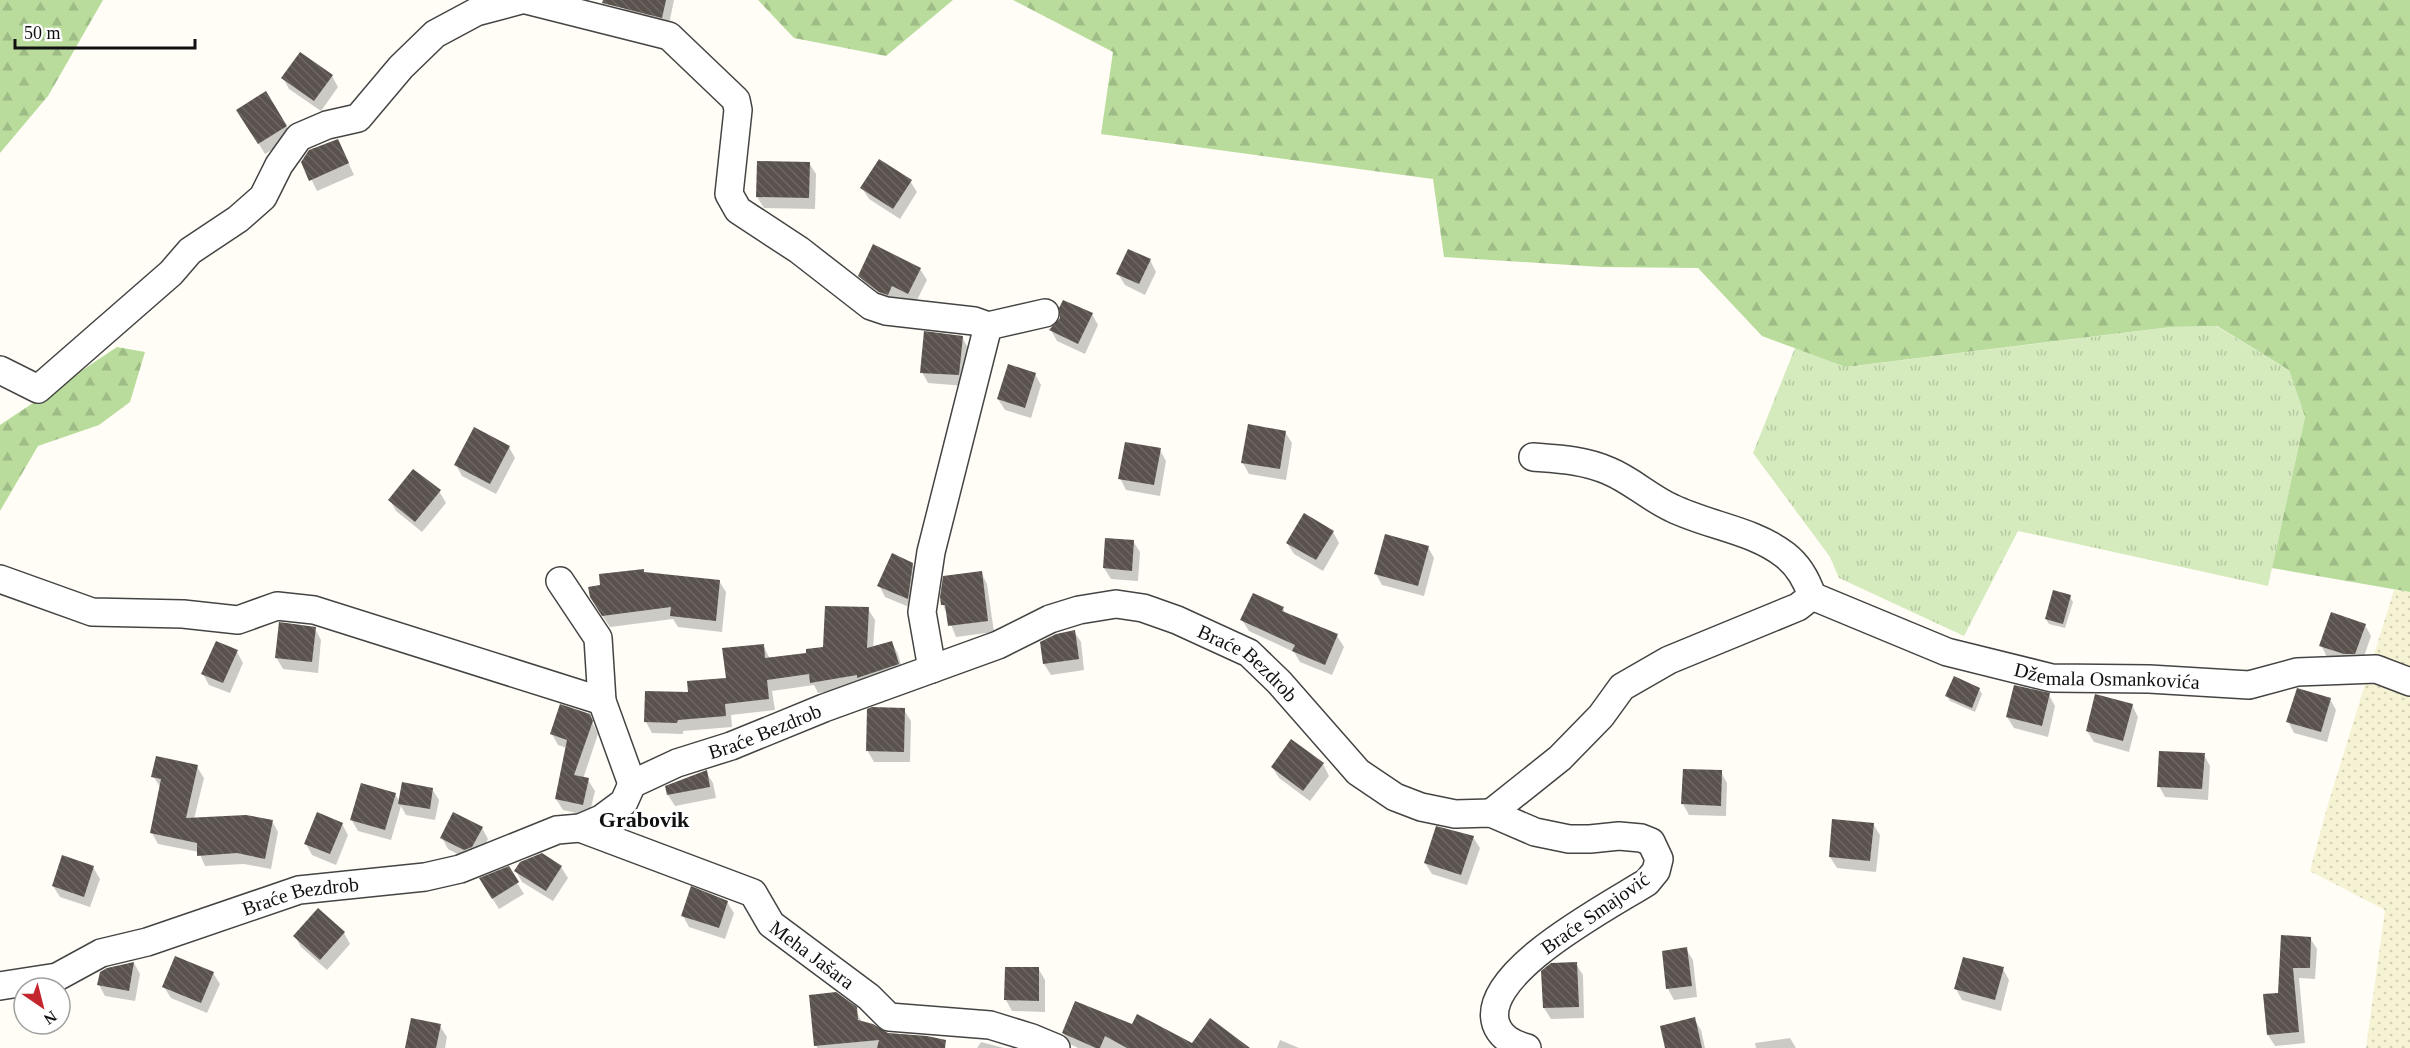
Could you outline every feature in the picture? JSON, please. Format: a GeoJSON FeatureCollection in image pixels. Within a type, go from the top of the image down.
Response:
{"type":"FeatureCollection","features":[{"type":"Feature","properties":{"kind":"street"},"geometry":{"type":"LineString","coordinates":[[0,370],[38,389],[171,273],[189,251],[238,219],[263,197],[279,165],[299,137],[327,125],[358,118],[401,67],[435,34],[476,12],[521,0]]}},
{"type":"Feature","properties":{"kind":"street"},"geometry":{"type":"LineString","coordinates":[[526,0],[669,36],[736,99],[738,110],[729,194],[738,210],[807,255],[871,306],[886,311],[974,321],[988,326],[1045,313]]}},
{"type":"Feature","properties":{"kind":"street"},"geometry":{"type":"LineString","coordinates":[[932,669],[922,612],[932,552],[988,326]]}},
{"type":"Feature","properties":{"kind":"street"},"geometry":{"type":"LineString","coordinates":[[1491,813],[1560,758],[1601,716],[1622,687],[1670,660],[1798,607],[1812,596],[1806,579],[1787,556],[1763,540],[1719,527],[1671,508],[1609,471],[1572,459],[1533,458]]}},
{"type":"Feature","properties":{"kind":"street"},"geometry":{"type":"LineString","coordinates":[[0,579],[92,612],[183,614],[238,620],[278,606],[314,610],[602,701]]}},
{"type":"Feature","properties":{"kind":"street"},"geometry":{"type":"LineString","coordinates":[[560,581],[598,638],[602,701],[632,784]]}},
{"type":"Feature","properties":{"kind":"street","name":"Džemala Osmankovića"},"geometry":{"type":"LineString","coordinates":[[1812,596],[1947,652],[2052,678],[2149,680],[2249,686],[2296,672],[2376,669],[2410,682]]}},
{"type":"Feature","properties":{"kind":"street","name":"Braće Bezdrob"},"geometry":{"type":"LineString","coordinates":[[0,986],[57,977],[101,953],[147,942],[299,890],[425,878],[460,869],[557,830],[580,828],[601,819],[624,802],[632,784],[677,763],[731,746],[824,708],[998,645],[1050,619],[1079,610],[1116,604],[1143,608],[1177,620],[1249,653],[1279,682],[1358,772],[1395,797],[1421,807],[1455,814],[1491,813]]}},
{"type":"Feature","properties":{"kind":"street","name":"Braće Smajović"},"geometry":{"type":"LineString","coordinates":[[1491,813],[1534,832],[1569,838],[1641,838],[1651,842],[1659,859],[1656,871],[1647,882],[1582,922],[1536,954],[1515,972],[1500,993],[1494,1007],[1494,1019],[1498,1030],[1507,1040],[1527,1048]]}},
{"type":"Feature","properties":{"kind":"street","name":"Meha Jašara"},"geometry":{"type":"LineString","coordinates":[[580,828],[753,893],[771,924],[869,997],[889,1017],[990,1025],[1056,1048]]}},
{"type":"Feature","properties":{"kind":"shaded area"},"geometry":{"type":"Polygon","coordinates":[[[2394,590],[2410,592],[2410,1048],[2366,1048],[2385,910],[2310,871],[2326,811],[2394,590]]]}},
{"type":"Feature","properties":{"kind":"green space"},"geometry":{"type":"Polygon","coordinates":[[[0,0],[103,0],[48,96],[0,153],[0,0]]]}},
{"type":"Feature","properties":{"kind":"green space"},"geometry":{"type":"Polygon","coordinates":[[[758,0],[953,0],[886,56],[794,38],[758,0]]]}},
{"type":"Feature","properties":{"kind":"green space"},"geometry":{"type":"Polygon","coordinates":[[[1013,0],[2410,0],[2410,592],[2272,568],[2305,417],[2289,370],[2217,326],[2171,327],[1846,367],[1762,336],[1698,268],[1601,267],[1444,257],[1433,179],[1101,134],[1113,52],[1013,0]]]}},
{"type":"Feature","properties":{"kind":"green space"},"geometry":{"type":"Polygon","coordinates":[[[2216,326],[2289,370],[2305,417],[2268,586],[2018,531],[1964,636],[1839,578],[1830,557],[1753,453],[1795,348],[1847,367],[2171,327],[2216,326]]]}},
{"type":"Feature","properties":{"kind":"green space"},"geometry":{"type":"Polygon","coordinates":[[[117,347],[145,352],[130,402],[99,425],[38,446],[0,511],[0,425],[117,347]]]}},
{"type":"Feature","properties":{"kind":"building"},"geometry":{"type":"Polygon","coordinates":[[[603,0],[666,0],[662,18],[602,3],[603,0]]]}},
{"type":"Feature","properties":{"kind":"building"},"geometry":{"type":"Polygon","coordinates":[[[300,52],[333,75],[314,101],[281,78],[300,52]]]}},
{"type":"Feature","properties":{"kind":"building"},"geometry":{"type":"Polygon","coordinates":[[[266,91],[287,126],[258,144],[236,110],[266,91]]]}},
{"type":"Feature","properties":{"kind":"building"},"geometry":{"type":"Polygon","coordinates":[[[338,139],[349,163],[309,181],[301,162],[309,150],[338,139]]]}},
{"type":"Feature","properties":{"kind":"building"},"geometry":{"type":"Polygon","coordinates":[[[879,159],[912,180],[893,209],[860,188],[879,159]]]}},
{"type":"Feature","properties":{"kind":"building"},"geometry":{"type":"Polygon","coordinates":[[[757,161],[810,162],[809,198],[756,197],[757,161]]]}},
{"type":"Feature","properties":{"kind":"building"},"geometry":{"type":"Polygon","coordinates":[[[873,244],[921,268],[908,294],[892,286],[888,295],[879,292],[858,276],[873,244]]]}},
{"type":"Feature","properties":{"kind":"building"},"geometry":{"type":"Polygon","coordinates":[[[1128,249],[1151,259],[1139,284],[1116,274],[1128,249]]]}},
{"type":"Feature","properties":{"kind":"building"},"geometry":{"type":"Polygon","coordinates":[[[1063,300],[1093,313],[1078,344],[1049,330],[1060,318],[1059,308],[1063,300]]]}},
{"type":"Feature","properties":{"kind":"building"},"geometry":{"type":"Polygon","coordinates":[[[924,331],[963,336],[959,375],[920,373],[924,331]]]}},
{"type":"Feature","properties":{"kind":"building"},"geometry":{"type":"Polygon","coordinates":[[[1008,364],[1036,373],[1025,408],[997,399],[1008,364]]]}},
{"type":"Feature","properties":{"kind":"building"},"geometry":{"type":"Polygon","coordinates":[[[1248,424],[1286,431],[1280,469],[1241,463],[1248,424]]]}},
{"type":"Feature","properties":{"kind":"building"},"geometry":{"type":"Polygon","coordinates":[[[474,427],[510,446],[490,484],[454,465],[474,427]]]}},
{"type":"Feature","properties":{"kind":"building"},"geometry":{"type":"Polygon","coordinates":[[[1125,442],[1161,448],[1154,485],[1118,479],[1125,442]]]}},
{"type":"Feature","properties":{"kind":"building"},"geometry":{"type":"Polygon","coordinates":[[[413,469],[441,490],[415,522],[388,500],[413,469]]]}},
{"type":"Feature","properties":{"kind":"building"},"geometry":{"type":"Polygon","coordinates":[[[1304,513],[1334,531],[1316,560],[1286,543],[1304,513]]]}},
{"type":"Feature","properties":{"kind":"building"},"geometry":{"type":"Polygon","coordinates":[[[1385,534],[1429,546],[1418,586],[1374,574],[1385,534]]]}},
{"type":"Feature","properties":{"kind":"building"},"geometry":{"type":"Polygon","coordinates":[[[1105,538],[1134,540],[1132,571],[1103,568],[1105,538]]]}},
{"type":"Feature","properties":{"kind":"building"},"geometry":{"type":"Polygon","coordinates":[[[892,553],[913,563],[908,599],[877,586],[892,553]]]}},
{"type":"Feature","properties":{"kind":"building"},"geometry":{"type":"Polygon","coordinates":[[[644,569],[644,572],[720,580],[716,621],[670,616],[671,607],[602,616],[590,597],[588,587],[600,585],[599,574],[644,569]]]}},
{"type":"Feature","properties":{"kind":"building"},"geometry":{"type":"Polygon","coordinates":[[[982,571],[988,621],[948,626],[945,605],[941,605],[940,597],[943,576],[982,571]]]}},
{"type":"Feature","properties":{"kind":"building"},"geometry":{"type":"Polygon","coordinates":[[[2053,590],[2071,595],[2063,624],[2045,619],[2053,590]]]}},
{"type":"Feature","properties":{"kind":"building"},"geometry":{"type":"Polygon","coordinates":[[[1253,593],[1284,607],[1282,611],[1338,634],[1325,665],[1292,651],[1295,645],[1240,620],[1253,593]]]}},
{"type":"Feature","properties":{"kind":"building"},"geometry":{"type":"Polygon","coordinates":[[[825,606],[869,607],[867,648],[892,641],[899,664],[857,678],[857,675],[810,683],[809,674],[767,680],[769,699],[725,704],[726,716],[678,720],[677,723],[644,722],[645,691],[688,692],[687,681],[726,678],[722,648],[764,644],[765,658],[806,653],[806,649],[823,647],[825,606]]]}},
{"type":"Feature","properties":{"kind":"building"},"geometry":{"type":"Polygon","coordinates":[[[2331,612],[2366,624],[2355,654],[2344,654],[2319,646],[2331,612]]]}},
{"type":"Feature","properties":{"kind":"building"},"geometry":{"type":"Polygon","coordinates":[[[279,622],[316,627],[312,662],[275,658],[279,622]]]}},
{"type":"Feature","properties":{"kind":"building"},"geometry":{"type":"Polygon","coordinates":[[[1075,630],[1079,659],[1043,664],[1040,642],[1056,634],[1075,630]]]}},
{"type":"Feature","properties":{"kind":"building"},"geometry":{"type":"Polygon","coordinates":[[[216,641],[238,650],[223,683],[201,674],[216,641]]]}},
{"type":"Feature","properties":{"kind":"building"},"geometry":{"type":"Polygon","coordinates":[[[1954,676],[1980,688],[1972,708],[1945,696],[1954,676]]]}},
{"type":"Feature","properties":{"kind":"building"},"geometry":{"type":"Polygon","coordinates":[[[2014,685],[2050,693],[2042,726],[2006,717],[2014,685]]]}},
{"type":"Feature","properties":{"kind":"building"},"geometry":{"type":"Polygon","coordinates":[[[2297,688],[2331,698],[2321,732],[2286,722],[2297,688]]]}},
{"type":"Feature","properties":{"kind":"building"},"geometry":{"type":"Polygon","coordinates":[[[2095,694],[2133,704],[2123,741],[2086,731],[2095,694]]]}},
{"type":"Feature","properties":{"kind":"building"},"geometry":{"type":"Polygon","coordinates":[[[560,704],[590,714],[593,721],[574,775],[589,778],[583,805],[555,799],[567,740],[550,734],[560,704]]]}},
{"type":"Feature","properties":{"kind":"building"},"geometry":{"type":"Polygon","coordinates":[[[872,707],[905,708],[904,752],[866,751],[867,709],[872,707]]]}},
{"type":"Feature","properties":{"kind":"building"},"geometry":{"type":"Polygon","coordinates":[[[1291,739],[1324,763],[1303,791],[1271,767],[1291,739]]]}},
{"type":"Feature","properties":{"kind":"building"},"geometry":{"type":"Polygon","coordinates":[[[2159,751],[2205,753],[2202,789],[2157,787],[2159,751]]]}},
{"type":"Feature","properties":{"kind":"building"},"geometry":{"type":"Polygon","coordinates":[[[156,756],[198,765],[186,818],[246,815],[273,820],[265,859],[237,853],[197,856],[197,843],[150,833],[161,779],[151,777],[156,756]]]}},
{"type":"Feature","properties":{"kind":"building"},"geometry":{"type":"Polygon","coordinates":[[[1683,769],[1722,770],[1721,806],[1681,804],[1683,769]]]}},
{"type":"Feature","properties":{"kind":"building"},"geometry":{"type":"Polygon","coordinates":[[[707,770],[710,787],[667,795],[665,786],[707,770]]]}},
{"type":"Feature","properties":{"kind":"building"},"geometry":{"type":"Polygon","coordinates":[[[402,782],[433,788],[430,809],[398,804],[402,782]]]}},
{"type":"Feature","properties":{"kind":"building"},"geometry":{"type":"Polygon","coordinates":[[[361,783],[396,793],[385,830],[350,820],[361,783]]]}},
{"type":"Feature","properties":{"kind":"building"},"geometry":{"type":"Polygon","coordinates":[[[317,812],[343,823],[330,854],[304,844],[317,812]]]}},
{"type":"Feature","properties":{"kind":"building"},"geometry":{"type":"Polygon","coordinates":[[[453,812],[483,827],[472,847],[464,850],[440,838],[453,812]]]}},
{"type":"Feature","properties":{"kind":"building"},"geometry":{"type":"Polygon","coordinates":[[[1832,819],[1874,823],[1870,861],[1829,857],[1832,819]]]}},
{"type":"Feature","properties":{"kind":"building"},"geometry":{"type":"Polygon","coordinates":[[[1436,826],[1474,836],[1461,875],[1424,863],[1436,826]]]}},
{"type":"Feature","properties":{"kind":"building"},"geometry":{"type":"Polygon","coordinates":[[[542,853],[562,866],[546,891],[514,871],[520,862],[542,853]]]}},
{"type":"Feature","properties":{"kind":"building"},"geometry":{"type":"Polygon","coordinates":[[[62,855],[94,866],[84,897],[52,886],[62,855]]]}},
{"type":"Feature","properties":{"kind":"building"},"geometry":{"type":"Polygon","coordinates":[[[509,866],[519,882],[492,899],[479,878],[509,866]]]}},
{"type":"Feature","properties":{"kind":"building"},"geometry":{"type":"Polygon","coordinates":[[[691,886],[728,901],[719,928],[681,916],[691,886]]]}},
{"type":"Feature","properties":{"kind":"building"},"geometry":{"type":"Polygon","coordinates":[[[318,908],[345,932],[320,960],[293,936],[318,908]]]}},
{"type":"Feature","properties":{"kind":"building"},"geometry":{"type":"Polygon","coordinates":[[[2281,935],[2311,937],[2310,968],[2293,968],[2299,1032],[2267,1035],[2263,994],[2278,993],[2281,935]]]}},
{"type":"Feature","properties":{"kind":"building"},"geometry":{"type":"Polygon","coordinates":[[[1687,947],[1692,986],[1666,989],[1662,951],[1687,947]]]}},
{"type":"Feature","properties":{"kind":"building"},"geometry":{"type":"Polygon","coordinates":[[[175,956],[214,972],[201,1003],[162,987],[175,956]]]}},
{"type":"Feature","properties":{"kind":"building"},"geometry":{"type":"Polygon","coordinates":[[[1963,957],[2004,967],[1995,1000],[1954,989],[1963,957]]]}},
{"type":"Feature","properties":{"kind":"building"},"geometry":{"type":"Polygon","coordinates":[[[134,962],[129,991],[97,985],[100,972],[107,968],[134,962]]]}},
{"type":"Feature","properties":{"kind":"building"},"geometry":{"type":"Polygon","coordinates":[[[1577,962],[1579,1007],[1543,1008],[1541,971],[1551,963],[1577,962]]]}},
{"type":"Feature","properties":{"kind":"building"},"geometry":{"type":"Polygon","coordinates":[[[1005,967],[1039,967],[1039,1001],[1004,1000],[1005,967]]]}},
{"type":"Feature","properties":{"kind":"building"},"geometry":{"type":"Polygon","coordinates":[[[836,992],[857,1007],[858,1020],[873,1024],[888,1033],[946,1040],[945,1048],[877,1048],[879,1040],[814,1046],[809,995],[836,992]]]}},
{"type":"Feature","properties":{"kind":"building"},"geometry":{"type":"Polygon","coordinates":[[[1075,1001],[1132,1024],[1137,1014],[1192,1043],[1210,1018],[1250,1048],[1127,1048],[1105,1036],[1100,1048],[1096,1048],[1062,1033],[1075,1001]]]}},
{"type":"Feature","properties":{"kind":"building"},"geometry":{"type":"Polygon","coordinates":[[[1695,1017],[1702,1048],[1665,1048],[1660,1026],[1695,1017]]]}},
{"type":"Feature","properties":{"kind":"building"},"geometry":{"type":"Polygon","coordinates":[[[411,1018],[441,1024],[436,1048],[405,1048],[411,1018]]]}},
{"type":"Feature","properties":{"kind":"district","name":"Grabovik"},"geometry":{"type":"Point","coordinates":[644,819]}}]}
